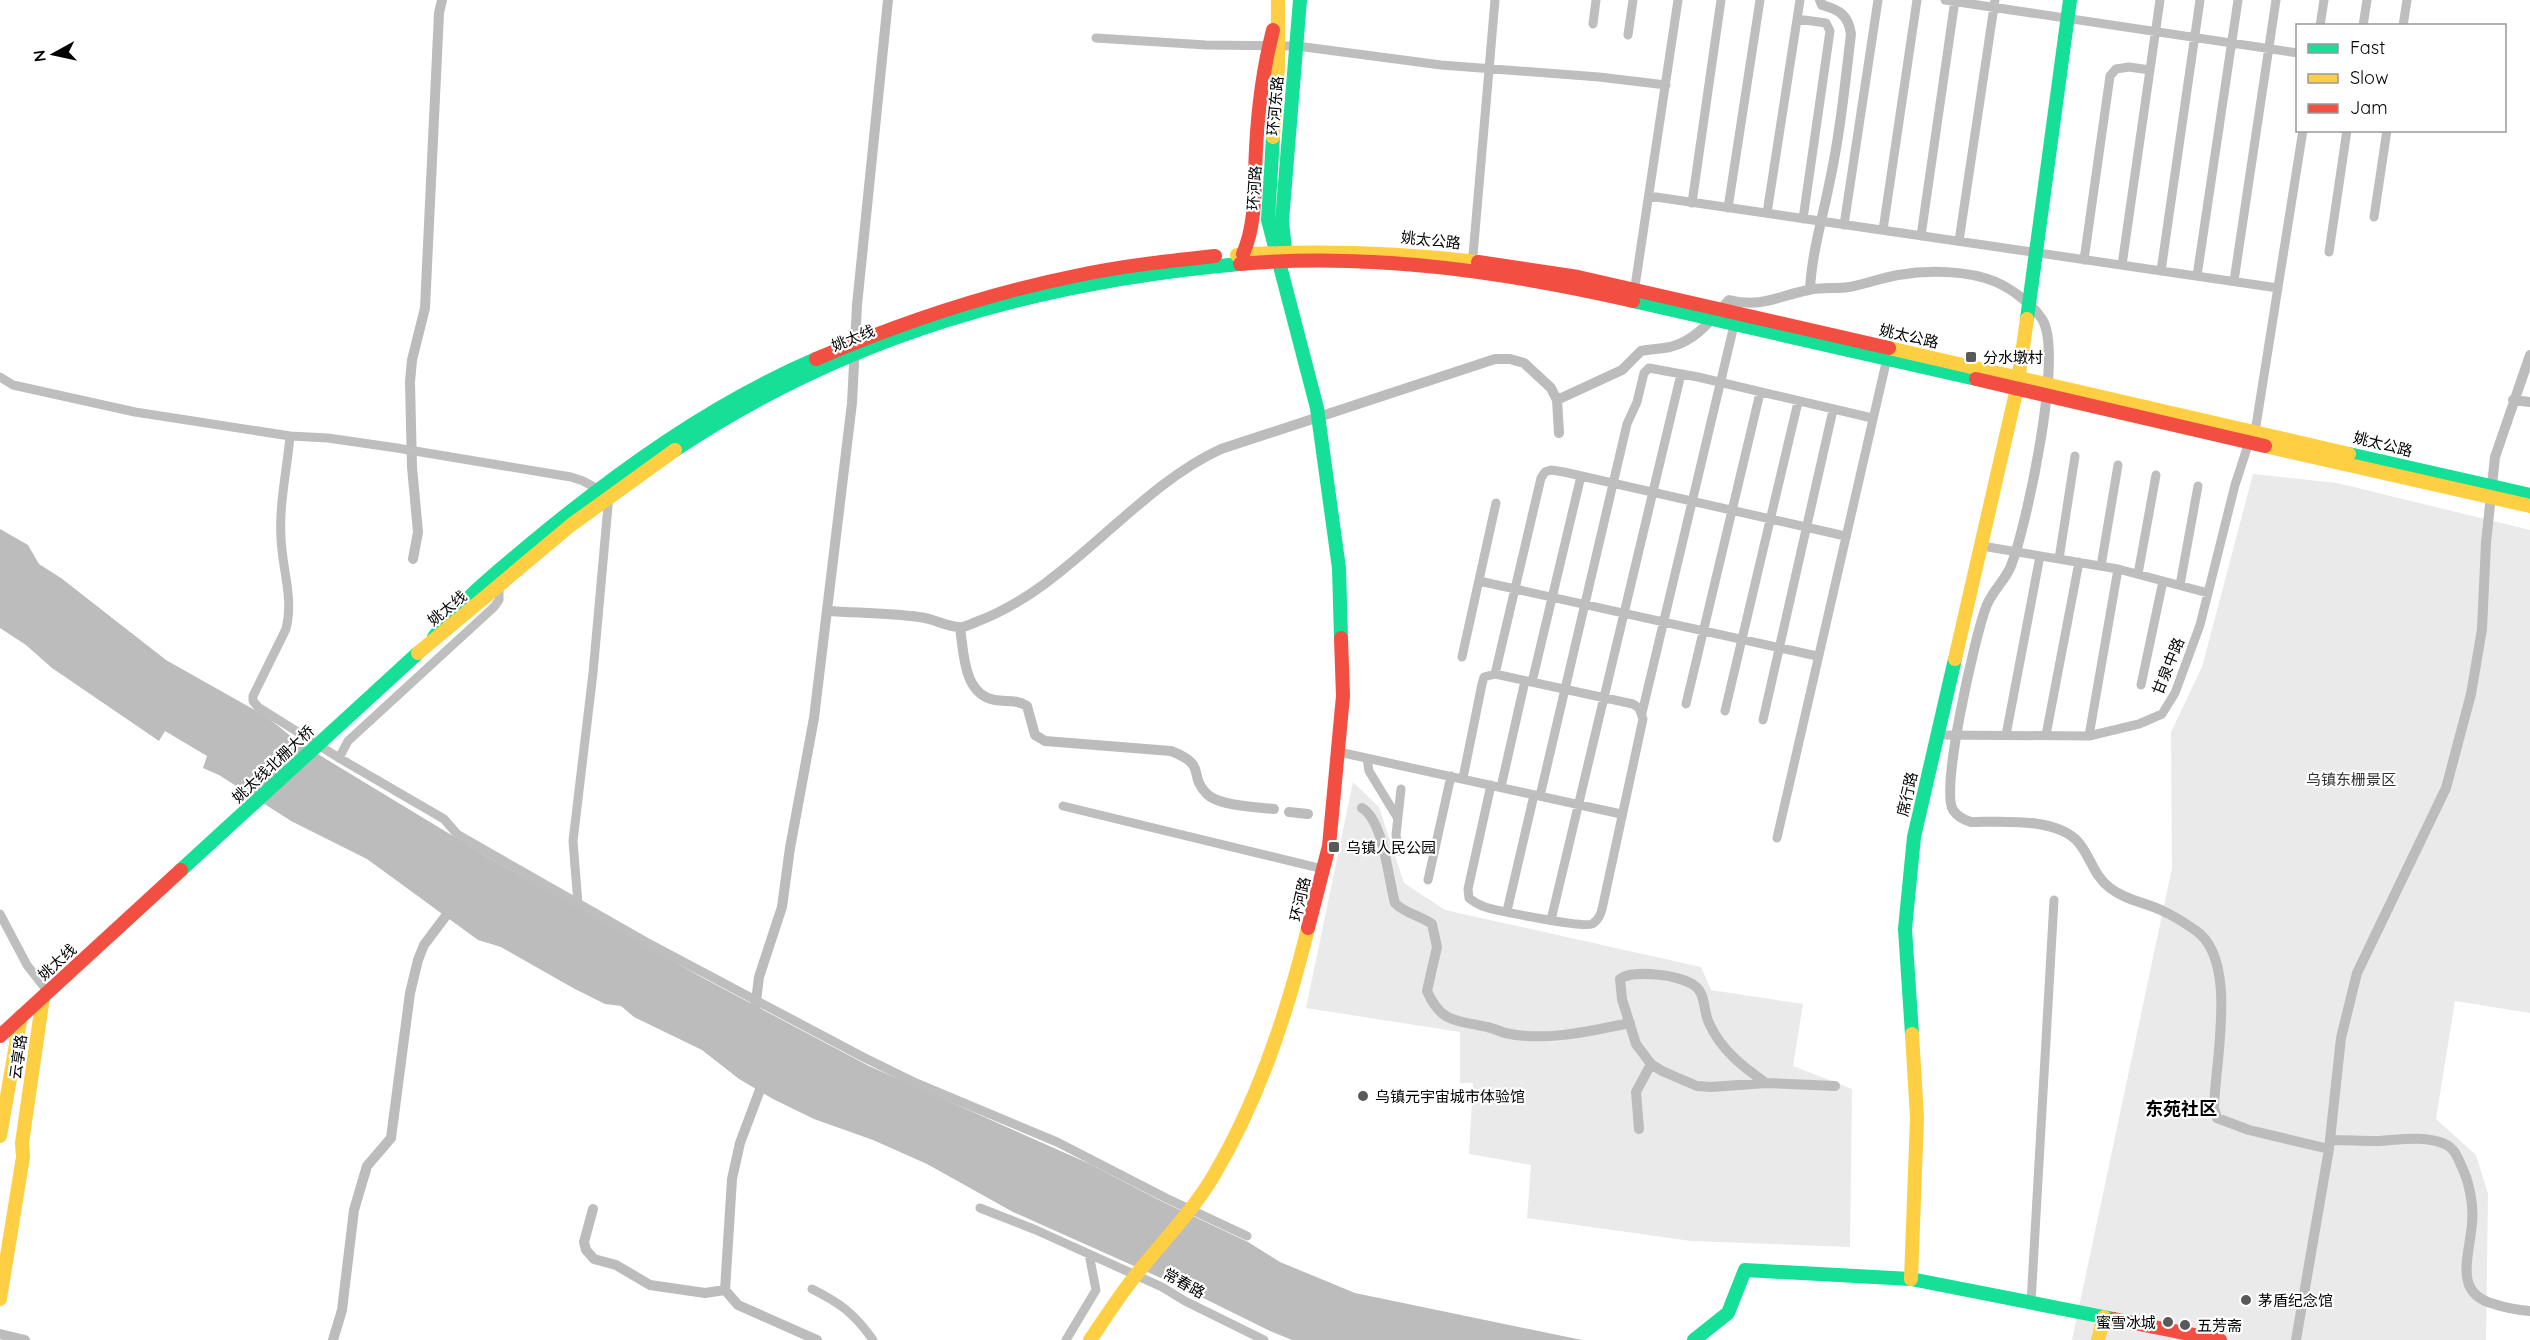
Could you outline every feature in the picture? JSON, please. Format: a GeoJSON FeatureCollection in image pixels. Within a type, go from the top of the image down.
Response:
{"type":"FeatureCollection","features":[{"type":"Feature","properties":{"kind":"street","name":"环河路"},"geometry":{"type":"LineString","coordinates":[[1090,1340],[1132,1280],[1194,1205],[1232,1142],[1267,1065],[1297,975],[1329,846],[1343,696],[1341,601],[1335,528],[1322,429],[1317,408],[1313,363],[1268,220],[1278,68],[1276,17],[1278,0]]}},
{"type":"Feature","properties":{"kind":"street","name":"环河东路"},"geometry":{"type":"LineString","coordinates":[[1281,256],[1285,174],[1300,0]]}},
{"type":"Feature","properties":{"kind":"street"},"geometry":{"type":"LineString","coordinates":[[1472,266],[1495,0]]}},
{"type":"Feature","properties":{"kind":"street"},"geometry":{"type":"LineString","coordinates":[[1593,24],[1596,0]]}},
{"type":"Feature","properties":{"kind":"street"},"geometry":{"type":"LineString","coordinates":[[1628,35],[1633,0]]}},
{"type":"Feature","properties":{"kind":"street"},"geometry":{"type":"LineString","coordinates":[[1634,296],[1678,0]]}},
{"type":"Feature","properties":{"kind":"street"},"geometry":{"type":"LineString","coordinates":[[1692,202],[1721,0]]}},
{"type":"Feature","properties":{"kind":"street"},"geometry":{"type":"LineString","coordinates":[[1728,208],[1760,0]]}},
{"type":"Feature","properties":{"kind":"street"},"geometry":{"type":"LineString","coordinates":[[1767,213],[1800,0]]}},
{"type":"Feature","properties":{"kind":"street"},"geometry":{"type":"LineString","coordinates":[[1844,225],[1878,0]]}},
{"type":"Feature","properties":{"kind":"street"},"geometry":{"type":"LineString","coordinates":[[1883,230],[1917,0]]}},
{"type":"Feature","properties":{"kind":"street"},"geometry":{"type":"LineString","coordinates":[[1945,0],[1994,4],[2067,18],[2296,53]]}},
{"type":"Feature","properties":{"kind":"street","name":"席行路"},"geometry":{"type":"LineString","coordinates":[[1911,1279],[1917,1118],[1905,929],[1914,837],[1943,735],[2018,382],[2034,281],[2070,0]]}},
{"type":"Feature","properties":{"kind":"street"},"geometry":{"type":"LineString","coordinates":[[2122,265],[2160,0]]}},
{"type":"Feature","properties":{"kind":"street"},"geometry":{"type":"LineString","coordinates":[[2161,271],[2200,0]]}},
{"type":"Feature","properties":{"kind":"street"},"geometry":{"type":"LineString","coordinates":[[2197,276],[2238,0]]}},
{"type":"Feature","properties":{"kind":"street"},"geometry":{"type":"LineString","coordinates":[[2234,281],[2276,0]]}},
{"type":"Feature","properties":{"kind":"street"},"geometry":{"type":"LineString","coordinates":[[2320,24],[2324,0]]}},
{"type":"Feature","properties":{"kind":"street"},"geometry":{"type":"LineString","coordinates":[[2363,24],[2367,0]]}},
{"type":"Feature","properties":{"kind":"street"},"geometry":{"type":"LineString","coordinates":[[2403,24],[2407,0]]}},
{"type":"Feature","properties":{"kind":"street"},"geometry":{"type":"LineString","coordinates":[[1921,236],[1955,1]]}},
{"type":"Feature","properties":{"kind":"street"},"geometry":{"type":"LineString","coordinates":[[1959,241],[1994,4]]}},
{"type":"Feature","properties":{"kind":"street"},"geometry":{"type":"LineString","coordinates":[[1243,254],[1249,240],[1252,220],[1265,57],[1276,17]]}},
{"type":"Feature","properties":{"kind":"street"},"geometry":{"type":"LineString","coordinates":[[1797,19],[1826,23],[1830,31],[1808,219]]}},
{"type":"Feature","properties":{"kind":"street"},"geometry":{"type":"LineString","coordinates":[[1096,38],[1206,45],[1297,46],[1441,65],[1666,85]]}},
{"type":"Feature","properties":{"kind":"street"},"geometry":{"type":"LineString","coordinates":[[2084,260],[2110,76],[2116,69],[2128,67],[2150,70]]}},
{"type":"Feature","properties":{"kind":"street","name":"甘泉中路"},"geometry":{"type":"LineString","coordinates":[[1943,735],[2089,735],[2139,724],[2162,714],[2175,693],[2200,625],[2235,485],[2252,437],[2303,132]]}},
{"type":"Feature","properties":{"kind":"street"},"geometry":{"type":"LineString","coordinates":[[2329,252],[2347,132]]}},
{"type":"Feature","properties":{"kind":"street"},"geometry":{"type":"LineString","coordinates":[[2374,217],[2387,132]]}},
{"type":"Feature","properties":{"kind":"street"},"geometry":{"type":"LineString","coordinates":[[1649,196],[2278,288]]}},
{"type":"Feature","properties":{"kind":"street","name":"姚太线"},"geometry":{"type":"LineString","coordinates":[[431,641],[441,625],[466,599],[541,535],[604,493],[728,417],[832,358],[971,302],[1048,281],[1161,261],[1243,254],[1281,256]]}},
{"type":"Feature","properties":{"kind":"street","name":"姚太线"},"geometry":{"type":"LineString","coordinates":[[884,337],[1076,287],[1281,256]]}},
{"type":"Feature","properties":{"kind":"street","name":"姚太公路"},"geometry":{"type":"LineString","coordinates":[[1281,256],[1390,264],[1472,266],[1554,285],[1703,306],[1736,320]]}},
{"type":"Feature","properties":{"kind":"street","name":"姚太公路"},"geometry":{"type":"LineString","coordinates":[[1634,296],[1690,315],[1736,320],[2018,382],[2503,495],[2530,506]]}},
{"type":"Feature","properties":{"kind":"street"},"geometry":{"type":"LineString","coordinates":[[1491,785],[1468,889],[1469,898],[1474,903],[1551,920],[1587,925],[1593,923],[1599,917],[1642,713],[1736,320]]}},
{"type":"Feature","properties":{"kind":"street"},"geometry":{"type":"LineString","coordinates":[[1777,838],[1887,354]]}},
{"type":"Feature","properties":{"kind":"street"},"geometry":{"type":"LineString","coordinates":[[1507,911],[1565,690],[1627,424],[1648,368],[1872,418]]}},
{"type":"Feature","properties":{"kind":"street"},"geometry":{"type":"LineString","coordinates":[[1551,920],[1681,374]]}},
{"type":"Feature","properties":{"kind":"street"},"geometry":{"type":"LineString","coordinates":[[0,377],[13,385],[38,392],[135,412],[290,436],[328,438],[397,448],[571,477],[604,493],[593,673],[573,842],[578,904]]}},
{"type":"Feature","properties":{"kind":"street"},"geometry":{"type":"LineString","coordinates":[[1686,704],[1760,393]]}},
{"type":"Feature","properties":{"kind":"street"},"geometry":{"type":"LineString","coordinates":[[1725,711],[1798,402]]}},
{"type":"Feature","properties":{"kind":"street"},"geometry":{"type":"LineString","coordinates":[[1763,720],[1833,410]]}},
{"type":"Feature","properties":{"kind":"street"},"geometry":{"type":"LineString","coordinates":[[290,436],[281,522],[281,540],[290,603],[289,619],[256,688],[253,701],[258,707],[339,758],[444,819],[467,840],[578,904],[774,1011],[916,1083],[1057,1142],[1166,1198],[1247,1236]]}},
{"type":"Feature","properties":{"kind":"street"},"geometry":{"type":"LineString","coordinates":[[2059,559],[2075,456]]}},
{"type":"Feature","properties":{"kind":"street"},"geometry":{"type":"LineString","coordinates":[[2101,566],[2118,465]]}},
{"type":"Feature","properties":{"kind":"street"},"geometry":{"type":"LineString","coordinates":[[1496,674],[1541,478],[1545,472],[1551,470],[1581,476],[1845,536]]}},
{"type":"Feature","properties":{"kind":"street"},"geometry":{"type":"LineString","coordinates":[[2138,574],[2156,475]]}},
{"type":"Feature","properties":{"kind":"street"},"geometry":{"type":"LineString","coordinates":[[1501,787],[1552,597],[1581,476]]}},
{"type":"Feature","properties":{"kind":"street"},"geometry":{"type":"LineString","coordinates":[[2180,585],[2198,486]]}},
{"type":"Feature","properties":{"kind":"street","name":"姚太线"},"geometry":{"type":"LineString","coordinates":[[431,641],[461,619],[604,493]]}},
{"type":"Feature","properties":{"kind":"street","name":"姚太公路"},"geometry":{"type":"LineString","coordinates":[[2503,495],[2530,495]]}},
{"type":"Feature","properties":{"kind":"street"},"geometry":{"type":"LineString","coordinates":[[1461,657],[1496,503]]}},
{"type":"Feature","properties":{"kind":"street"},"geometry":{"type":"LineString","coordinates":[[1982,546],[2118,569],[2208,593]]}},
{"type":"Feature","properties":{"kind":"street"},"geometry":{"type":"LineString","coordinates":[[2006,735],[2040,556]]}},
{"type":"Feature","properties":{"kind":"street"},"geometry":{"type":"LineString","coordinates":[[2046,735],[2079,562]]}},
{"type":"Feature","properties":{"kind":"street"},"geometry":{"type":"LineString","coordinates":[[2089,735],[2118,569]]}},
{"type":"Feature","properties":{"kind":"street"},"geometry":{"type":"LineString","coordinates":[[1479,581],[1817,656]]}},
{"type":"Feature","properties":{"kind":"street"},"geometry":{"type":"LineString","coordinates":[[2141,685],[2163,581]]}},
{"type":"Feature","properties":{"kind":"street"},"geometry":{"type":"LineString","coordinates":[[339,758],[348,741],[494,607],[499,600],[499,585]]}},
{"type":"Feature","properties":{"kind":"street","name":"姚太线北栅大桥"},"geometry":{"type":"LineString","coordinates":[[136,912],[431,641]]}},
{"type":"Feature","properties":{"kind":"street"},"geometry":{"type":"LineString","coordinates":[[1463,778],[1484,677],[1496,674],[1603,698],[1633,705],[1642,713]]}},
{"type":"Feature","properties":{"kind":"street"},"geometry":{"type":"LineString","coordinates":[[1339,752],[1621,814]]}},
{"type":"Feature","properties":{"kind":"street"},"geometry":{"type":"LineString","coordinates":[[1367,758],[1369,771],[1397,817]]}},
{"type":"Feature","properties":{"kind":"street"},"geometry":{"type":"LineString","coordinates":[[1428,880],[1451,776]]}},
{"type":"Feature","properties":{"kind":"street"},"geometry":{"type":"LineString","coordinates":[[1399,852],[1396,843],[1401,789]]}},
{"type":"Feature","properties":{"kind":"street"},"geometry":{"type":"LineString","coordinates":[[1063,806],[1323,870]]}},
{"type":"Feature","properties":{"kind":"street"},"geometry":{"type":"LineString","coordinates":[[2031,1303],[2054,900]]}},
{"type":"Feature","properties":{"kind":"street","name":"姚太线"},"geometry":{"type":"LineString","coordinates":[[0,1036],[136,912]]}},
{"type":"Feature","properties":{"kind":"street"},"geometry":{"type":"LineString","coordinates":[[0,914],[27,965],[46,994]]}},
{"type":"Feature","properties":{"kind":"street","name":"云享路"},"geometry":{"type":"LineString","coordinates":[[0,1299],[46,994]]}},
{"type":"Feature","properties":{"kind":"street","name":"云享路"},"geometry":{"type":"LineString","coordinates":[[0,1136],[21,1017]]}},
{"type":"Feature","properties":{"kind":"street","name":"常春路"},"geometry":{"type":"LineString","coordinates":[[980,1208],[1162,1287],[1185,1301],[1264,1340]]}},
{"type":"Feature","properties":{"kind":"street"},"geometry":{"type":"LineString","coordinates":[[1066,1340],[1096,1290],[1089,1254]]}},
{"type":"Feature","properties":{"kind":"street"},"geometry":{"type":"LineString","coordinates":[[1694,1340],[1728,1313],[1744,1270],[1911,1279],[2220,1340]]}},
{"type":"Feature","properties":{"kind":"street"},"geometry":{"type":"LineString","coordinates":[[812,1289],[839,1303],[854,1316],[873,1340]]}},
{"type":"Feature","properties":{"kind":"street"},"geometry":{"type":"LineString","coordinates":[[2098,1340],[2104,1317]]}},
{"type":"Feature","properties":{"kind":"green space","name":"乌镇东栅景区"},"geometry":{"type":"Polygon","coordinates":[[[2253,474],[2337,483],[2530,530],[2530,1013],[2455,1001],[2436,1119],[2476,1155],[2488,1194],[2486,1340],[2072,1340],[2172,868],[2171,732],[2202,667],[2253,474]]]}},
{"type":"Feature","properties":{"kind":"green space"},"geometry":{"type":"Polygon","coordinates":[[[1353,782],[1379,807],[1404,883],[1445,910],[1701,967],[1711,990],[1803,1004],[1793,1066],[1852,1089],[1850,1247],[1691,1241],[1527,1218],[1531,1165],[1469,1154],[1473,1083],[1460,1083],[1460,1032],[1306,1008],[1353,782]]]}},
{"type":"Feature","properties":{"kind":"shaded area"},"geometry":{"type":"Polygon","coordinates":[[[0,529],[28,545],[39,564],[61,578],[166,660],[267,717],[298,742],[486,856],[703,978],[869,1066],[1090,1164],[1248,1242],[1280,1262],[1355,1293],[1582,1340],[1292,1340],[1181,1287],[1013,1212],[927,1164],[873,1140],[814,1119],[773,1099],[739,1079],[702,1050],[634,1017],[621,1006],[605,1004],[501,947],[478,940],[367,859],[291,821],[219,775],[203,768],[207,756],[165,731],[159,741],[52,668],[26,645],[0,628],[0,529]]]}},
{"type":"Feature","properties":{"kind":"waterway"},"geometry":{"type":"LineString","coordinates":[[413,559],[418,532],[412,467],[410,382],[412,360],[425,308],[439,13],[442,0]]}},
{"type":"Feature","properties":{"kind":"waterway"},"geometry":{"type":"LineString","coordinates":[[755,1009],[759,977],[782,907],[790,848],[814,718],[852,403],[857,305],[888,0]]}},
{"type":"Feature","properties":{"kind":"waterway"},"geometry":{"type":"LineString","coordinates":[[1810,289],[1815,250],[1836,147],[1851,34],[1848,22],[1842,14],[1822,5],[1820,0]]}},
{"type":"Feature","properties":{"kind":"waterway"},"geometry":{"type":"LineString","coordinates":[[1557,400],[1622,370],[1641,351],[1670,347],[1688,340],[1710,322],[1729,300],[1761,302],[1809,290],[1849,287],[1898,275],[1947,272],[1973,275],[1996,282],[2015,293],[2033,308],[2042,319],[2048,337],[2049,365],[2041,438],[2026,513],[2012,563],[1987,604],[1974,650],[1960,713],[1951,774],[1950,797],[1953,810],[1961,818],[1971,822],[2029,823],[2058,829],[2079,843],[2100,878],[2110,888],[2123,896],[2167,913],[2195,930],[2208,944],[2217,963],[2221,987],[2220,1039],[2214,1108],[2217,1118],[2249,1130],[2329,1149]]}},
{"type":"Feature","properties":{"kind":"waterway"},"geometry":{"type":"LineString","coordinates":[[2296,1340],[2329,1149],[2341,1038],[2357,973],[2446,788],[2471,694],[2482,629],[2486,543],[2495,457],[2530,355]]}},
{"type":"Feature","properties":{"kind":"waterway"},"geometry":{"type":"LineString","coordinates":[[828,611],[908,616],[953,626],[967,626],[1010,606],[1041,586],[1158,489],[1189,467],[1221,449],[1495,359],[1510,359],[1524,363],[1551,388],[1557,400],[1559,433]]}},
{"type":"Feature","properties":{"kind":"waterway"},"geometry":{"type":"LineString","coordinates":[[2513,400],[2530,402]]}},
{"type":"Feature","properties":{"kind":"waterway"},"geometry":{"type":"LineString","coordinates":[[960,628],[967,671],[977,690],[984,696],[995,700],[1027,706],[1035,735],[1045,741],[1171,751],[1190,761],[1201,787],[1212,798],[1239,805],[1274,809]]}},
{"type":"Feature","properties":{"kind":"waterway"},"geometry":{"type":"LineString","coordinates":[[1362,808],[1369,815],[1380,837],[1395,903],[1403,910],[1432,924],[1437,947],[1427,991],[1445,1015],[1452,1019],[1505,1033],[1536,1036],[1568,1034],[1630,1023]]}},
{"type":"Feature","properties":{"kind":"waterway"},"geometry":{"type":"LineString","coordinates":[[1289,812],[1308,814]]}},
{"type":"Feature","properties":{"kind":"waterway"},"geometry":{"type":"LineString","coordinates":[[333,1340],[342,1310],[354,1210],[367,1166],[391,1138],[410,993],[418,960],[424,945],[454,905]]}},
{"type":"Feature","properties":{"kind":"waterway"},"geometry":{"type":"LineString","coordinates":[[1766,1083],[1741,1064],[1720,1042],[1707,1018],[1701,993],[1695,986],[1669,976],[1635,974],[1620,979],[1622,999],[1636,1044],[1651,1064],[1662,1071],[1697,1086],[1766,1083],[1835,1086]]}},
{"type":"Feature","properties":{"kind":"waterway"},"geometry":{"type":"LineString","coordinates":[[1639,1129],[1636,1092],[1651,1064]]}},
{"type":"Feature","properties":{"kind":"waterway"},"geometry":{"type":"LineString","coordinates":[[764,1079],[740,1143],[732,1179],[725,1290],[738,1305],[817,1340]]}},
{"type":"Feature","properties":{"kind":"waterway"},"geometry":{"type":"LineString","coordinates":[[2330,1140],[2420,1139],[2437,1141],[2451,1148],[2464,1171],[2472,1201],[2472,1223],[2466,1271],[2468,1282],[2481,1299],[2503,1307],[2530,1311]]}},
{"type":"Feature","properties":{"kind":"waterway"},"geometry":{"type":"LineString","coordinates":[[593,1209],[584,1242],[586,1250],[594,1259],[616,1265],[650,1285],[705,1293],[725,1290]]}},
{"type":"Feature","properties":{"kind":"waterway"},"geometry":{"type":"LineString","coordinates":[[0,1334],[25,1340]]}},
{"type":"Feature","properties":{"kind":"traffic: fast"},"geometry":{"type":"LineString","coordinates":[[1286,259],[1282,221],[1300,0]]}},
{"type":"Feature","properties":{"kind":"traffic: fast"},"geometry":{"type":"LineString","coordinates":[[2027,319],[2070,0]]}},
{"type":"Feature","properties":{"kind":"traffic: fast"},"geometry":{"type":"LineString","coordinates":[[1273,137],[1268,220],[1317,408],[1339,568],[1341,638]]}},
{"type":"Feature","properties":{"kind":"traffic: fast"},"geometry":{"type":"LineString","coordinates":[[675,450],[740,410],[807,375],[876,345],[946,321],[1017,300],[1090,284],[1164,272],[1240,264]]}},
{"type":"Feature","properties":{"kind":"traffic: fast"},"geometry":{"type":"LineString","coordinates":[[1633,301],[1976,379]]}},
{"type":"Feature","properties":{"kind":"traffic: fast"},"geometry":{"type":"LineString","coordinates":[[434,637],[455,612],[491,577],[596,491],[702,418],[777,377],[816,359]]}},
{"type":"Feature","properties":{"kind":"traffic: fast"},"geometry":{"type":"LineString","coordinates":[[2349,454],[2530,495]]}},
{"type":"Feature","properties":{"kind":"traffic: fast"},"geometry":{"type":"LineString","coordinates":[[181,870],[418,653]]}},
{"type":"Feature","properties":{"kind":"traffic: fast"},"geometry":{"type":"LineString","coordinates":[[1912,1034],[1905,929],[1914,837],[1955,659]]}},
{"type":"Feature","properties":{"kind":"traffic: fast"},"geometry":{"type":"LineString","coordinates":[[1694,1340],[1728,1313],[1745,1270],[1911,1279],[2114,1319]]}},
{"type":"Feature","properties":{"kind":"traffic: slow"},"geometry":{"type":"LineString","coordinates":[[1273,137],[1278,67],[1278,0]]}},
{"type":"Feature","properties":{"kind":"traffic: slow"},"geometry":{"type":"LineString","coordinates":[[1237,255],[1358,253],[1478,262]]}},
{"type":"Feature","properties":{"kind":"traffic: slow"},"geometry":{"type":"LineString","coordinates":[[1955,659],[2017,388],[2027,319]]}},
{"type":"Feature","properties":{"kind":"traffic: slow"},"geometry":{"type":"LineString","coordinates":[[1889,348],[2349,454]]}},
{"type":"Feature","properties":{"kind":"traffic: slow"},"geometry":{"type":"LineString","coordinates":[[2265,446],[2530,506]]}},
{"type":"Feature","properties":{"kind":"traffic: slow"},"geometry":{"type":"LineString","coordinates":[[418,653],[571,525],[675,450]]}},
{"type":"Feature","properties":{"kind":"traffic: slow"},"geometry":{"type":"LineString","coordinates":[[1090,1340],[1132,1280],[1195,1203],[1230,1146],[1270,1055],[1291,992],[1308,928]]}},
{"type":"Feature","properties":{"kind":"traffic: slow"},"geometry":{"type":"LineString","coordinates":[[0,1299],[23,1157],[22,1143],[43,997]]}},
{"type":"Feature","properties":{"kind":"traffic: slow"},"geometry":{"type":"LineString","coordinates":[[0,1136],[21,1016]]}},
{"type":"Feature","properties":{"kind":"traffic: slow"},"geometry":{"type":"LineString","coordinates":[[1911,1279],[1917,1118],[1912,1034]]}},
{"type":"Feature","properties":{"kind":"traffic: slow"},"geometry":{"type":"LineString","coordinates":[[2098,1340],[2104,1317]]}},
{"type":"Feature","properties":{"kind":"traffic: jam"},"geometry":{"type":"LineString","coordinates":[[1243,254],[1253,216],[1260,104],[1266,59],[1273,30]]}},
{"type":"Feature","properties":{"kind":"traffic: jam"},"geometry":{"type":"LineString","coordinates":[[816,359],[911,322],[1042,283],[1110,269],[1215,256]]}},
{"type":"Feature","properties":{"kind":"traffic: jam"},"geometry":{"type":"LineString","coordinates":[[1240,264],[1339,261],[1438,267],[1536,281],[1633,301]]}},
{"type":"Feature","properties":{"kind":"traffic: jam"},"geometry":{"type":"LineString","coordinates":[[1478,262],[1578,277],[1889,348]]}},
{"type":"Feature","properties":{"kind":"traffic: jam"},"geometry":{"type":"LineString","coordinates":[[1976,379],[2265,446]]}},
{"type":"Feature","properties":{"kind":"traffic: jam"},"geometry":{"type":"LineString","coordinates":[[1308,928],[1329,846],[1343,696],[1341,638]]}},
{"type":"Feature","properties":{"kind":"traffic: jam"},"geometry":{"type":"LineString","coordinates":[[0,1036],[181,870]]}},
{"type":"Feature","properties":{"kind":"traffic: jam"},"geometry":{"type":"LineString","coordinates":[[2114,1319],[2220,1340]]}},
{"type":"Feature","properties":{"kind":"place","name":"分水墩村"},"geometry":{"type":"Point","coordinates":[1971,357]}},
{"type":"Feature","properties":{"kind":"place","name":"乌镇人民公园"},"geometry":{"type":"Point","coordinates":[1334,847]}},
{"type":"Feature","properties":{"kind":"place","name":"乌镇元宇宙城市体验馆"},"geometry":{"type":"Point","coordinates":[1363,1096]}},
{"type":"Feature","properties":{"kind":"place","name":"茅盾纪念馆"},"geometry":{"type":"Point","coordinates":[2246,1300]}},
{"type":"Feature","properties":{"kind":"place","name":"蜜雪冰城"},"geometry":{"type":"Point","coordinates":[2168,1322]}},
{"type":"Feature","properties":{"kind":"place","name":"五芳斋"},"geometry":{"type":"Point","coordinates":[2185,1325]}},
{"type":"Feature","properties":{"kind":"district","name":"东苑社区"},"geometry":{"type":"Point","coordinates":[2181,1108]}}]}
